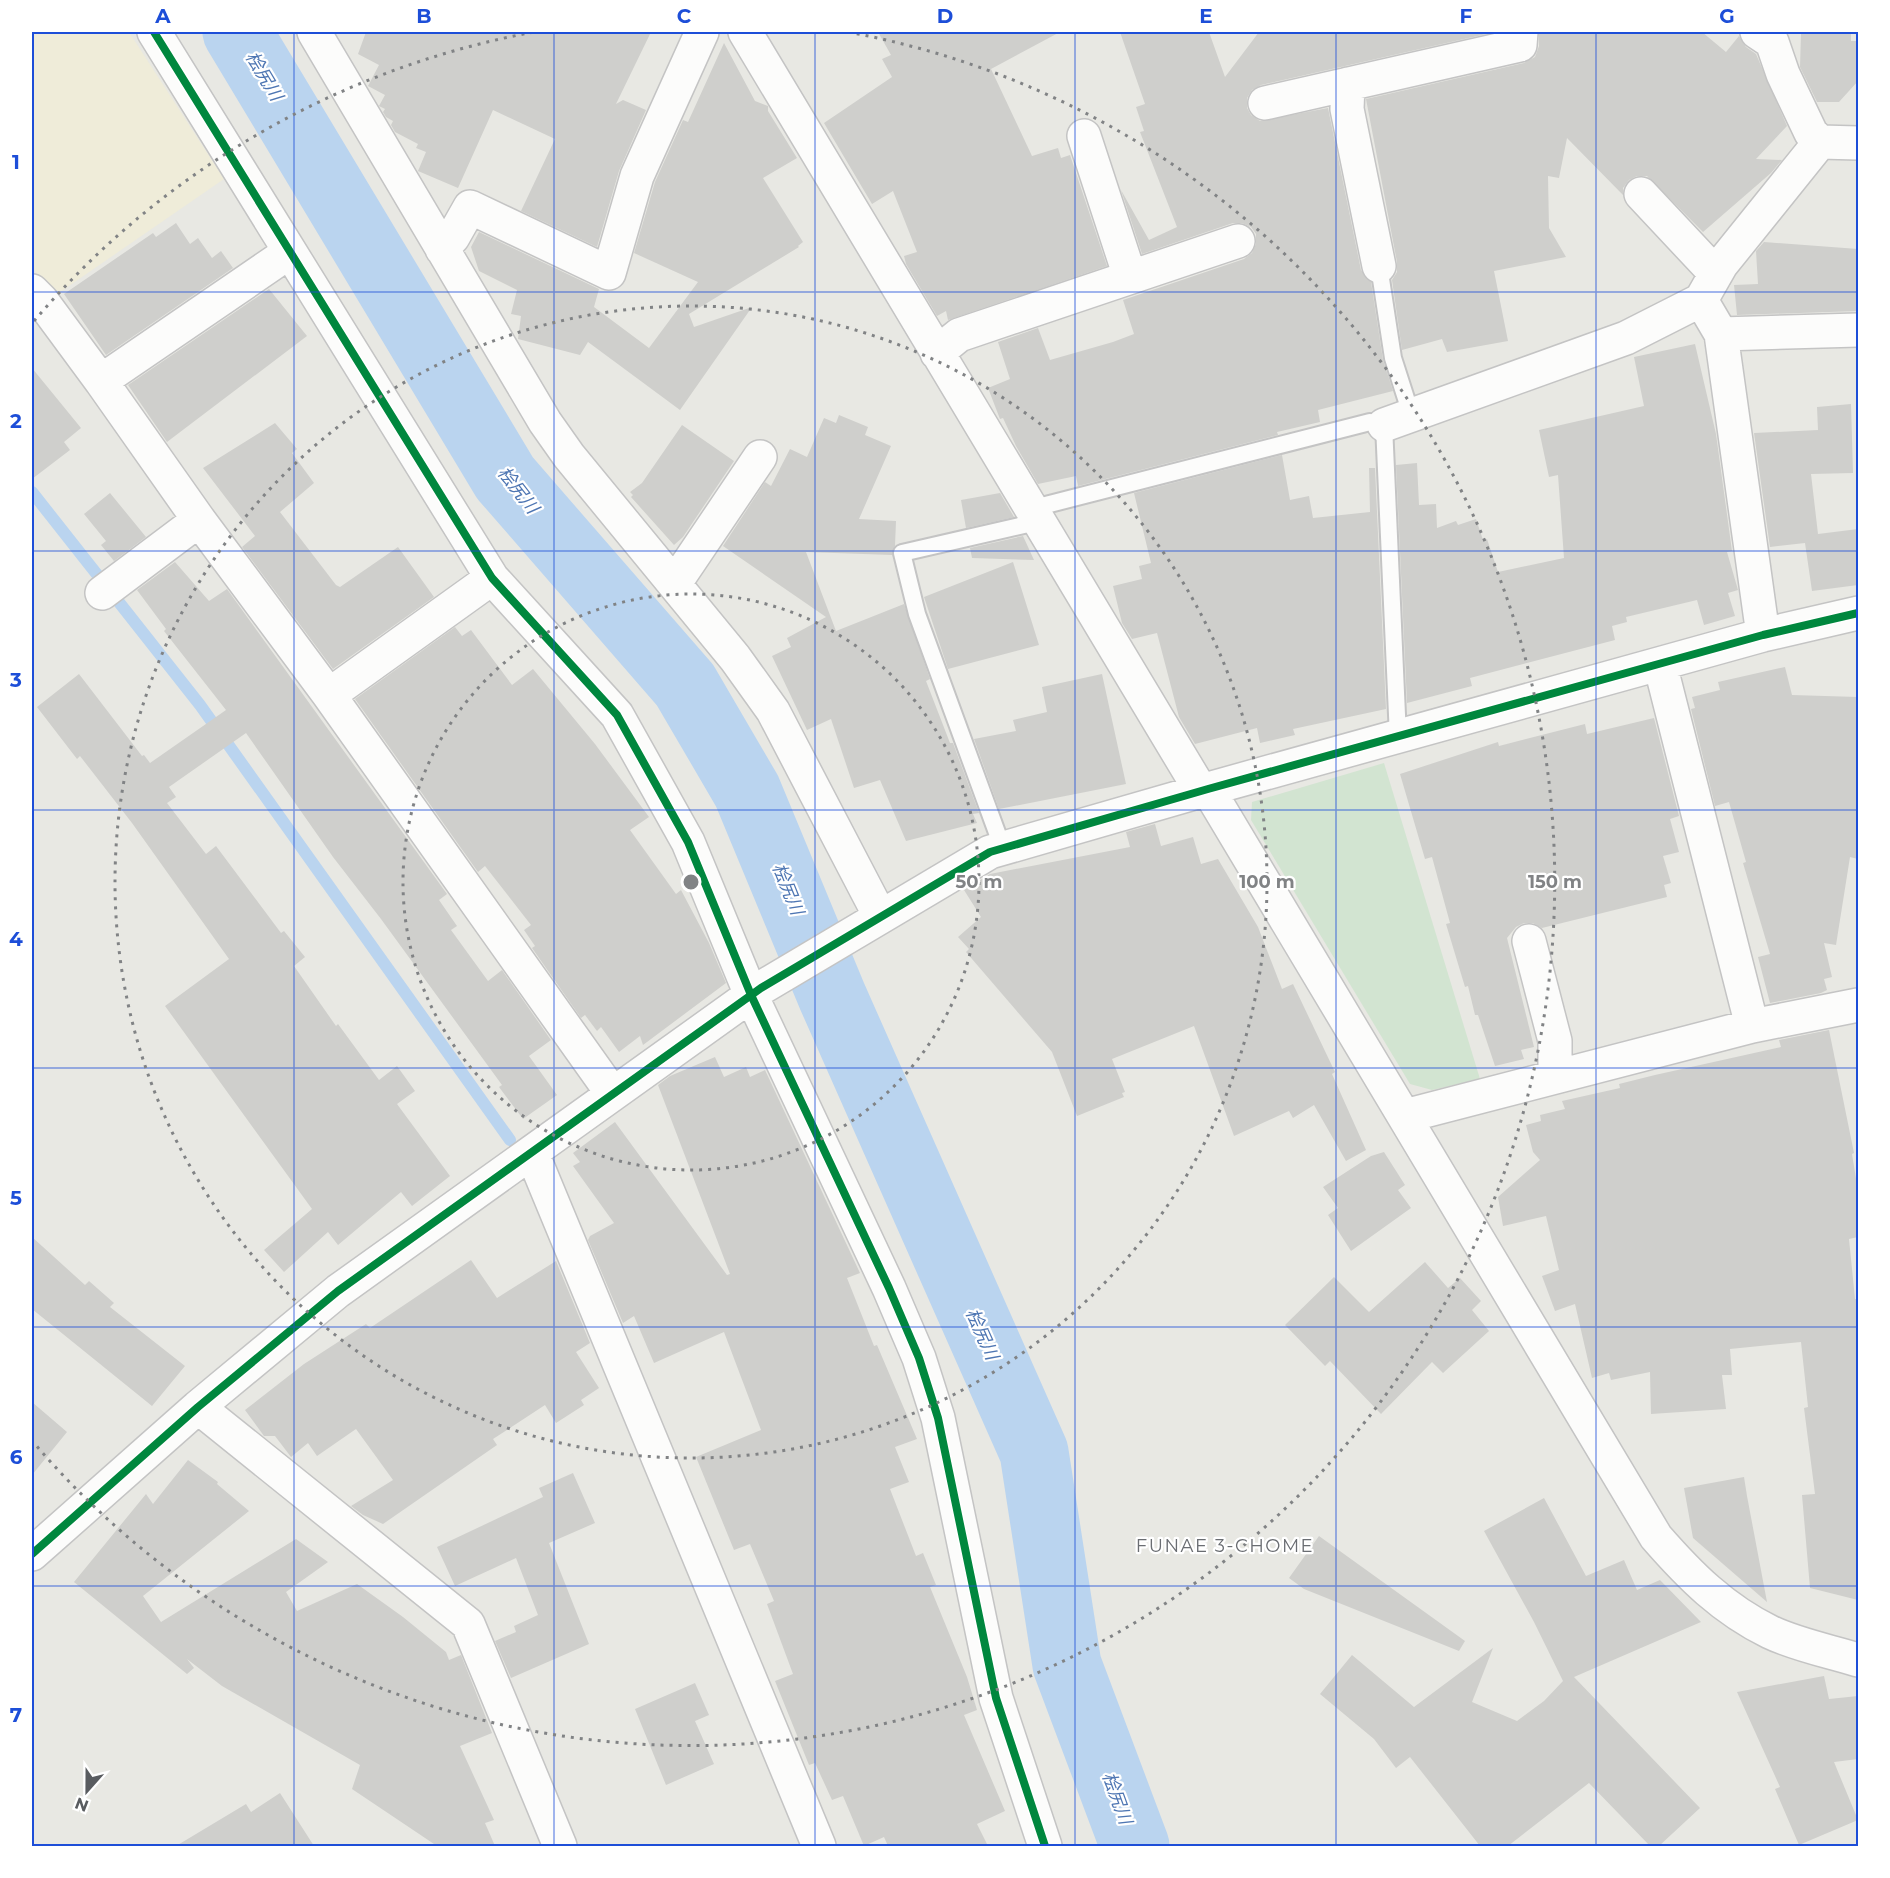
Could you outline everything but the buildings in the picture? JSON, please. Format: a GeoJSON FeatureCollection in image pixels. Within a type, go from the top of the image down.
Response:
{"type":"FeatureCollection","features":[{"type":"Feature","properties":{"kind":"street"},"geometry":{"type":"LineString","coordinates":[[154,32],[288,253],[492,578],[617,715],[688,842],[919,1358],[939,1418],[996,1698],[1044,1846]]}},
{"type":"Feature","properties":{"kind":"street"},"geometry":{"type":"LineString","coordinates":[[314,32],[545,422],[569,456],[735,658],[772,711],[874,919]]}},
{"type":"Feature","properties":{"kind":"street"},"geometry":{"type":"LineString","coordinates":[[442,249],[453,237],[470,207],[609,273],[637,176],[702,32]]}},
{"type":"Feature","properties":{"kind":"street"},"geometry":{"type":"LineString","coordinates":[[745,32],[1033,515],[1405,1116],[1656,1537],[1706,1591],[1734,1612],[1771,1633],[1858,1660]]}},
{"type":"Feature","properties":{"kind":"street"},"geometry":{"type":"LineString","coordinates":[[1265,103],[1520,45],[1521,32]]}},
{"type":"Feature","properties":{"kind":"street"},"geometry":{"type":"LineString","coordinates":[[1757,32],[1772,42],[1783,74],[1811,133],[1820,142],[1858,143]]}},
{"type":"Feature","properties":{"kind":"street"},"geometry":{"type":"LineString","coordinates":[[1348,84],[1347,109],[1379,266]]}},
{"type":"Feature","properties":{"kind":"street"},"geometry":{"type":"LineString","coordinates":[[1084,136],[1130,278]]}},
{"type":"Feature","properties":{"kind":"street"},"geometry":{"type":"LineString","coordinates":[[1398,419],[1626,338],[1709,287],[1820,142]]}},
{"type":"Feature","properties":{"kind":"street"},"geometry":{"type":"LineString","coordinates":[[1641,194],[1709,287],[1721,334],[1763,635]]}},
{"type":"Feature","properties":{"kind":"street"},"geometry":{"type":"LineString","coordinates":[[936,353],[959,335],[1238,241]]}},
{"type":"Feature","properties":{"kind":"street"},"geometry":{"type":"LineString","coordinates":[[101,381],[288,253]]}},
{"type":"Feature","properties":{"kind":"street"},"geometry":{"type":"LineString","coordinates":[[32,291],[42,301],[101,381],[199,520],[329,695],[612,1093]]}},
{"type":"Feature","properties":{"kind":"street"},"geometry":{"type":"LineString","coordinates":[[1721,334],[1858,330]]}},
{"type":"Feature","properties":{"kind":"street"},"geometry":{"type":"LineString","coordinates":[[675,583],[760,457]]}},
{"type":"Feature","properties":{"kind":"street"},"geometry":{"type":"LineString","coordinates":[[112,586],[199,520]]}},
{"type":"Feature","properties":{"kind":"street"},"geometry":{"type":"LineString","coordinates":[[329,695],[492,578]]}},
{"type":"Feature","properties":{"kind":"street"},"geometry":{"type":"LineString","coordinates":[[32,1554],[198,1407],[338,1291],[756,991],[990,852],[1204,790],[1763,635],[1858,613]]}},
{"type":"Feature","properties":{"kind":"street"},"geometry":{"type":"LineString","coordinates":[[1660,664],[1752,1026]]}},
{"type":"Feature","properties":{"kind":"street"},"geometry":{"type":"LineString","coordinates":[[1529,941],[1555,1041],[1555,1077]]}},
{"type":"Feature","properties":{"kind":"street"},"geometry":{"type":"LineString","coordinates":[[1405,1116],[1752,1026],[1858,1005]]}},
{"type":"Feature","properties":{"kind":"street"},"geometry":{"type":"LineString","coordinates":[[532,1153],[819,1846]]}},
{"type":"Feature","properties":{"kind":"street"},"geometry":{"type":"LineString","coordinates":[[198,1407],[468,1624],[560,1846]]}},
{"type":"Feature","properties":{"kind":"lane"},"geometry":{"type":"LineString","coordinates":[[1379,266],[1393,358],[1398,419],[1398,737]]}},
{"type":"Feature","properties":{"kind":"lane"},"geometry":{"type":"LineString","coordinates":[[1003,849],[917,614],[902,553],[1370,422],[1398,419]]}},
{"type":"Feature","properties":{"kind":"green space"},"geometry":{"type":"Polygon","coordinates":[[[1384,763],[1480,1079],[1432,1090],[1410,1084],[1251,820],[1252,802],[1384,763]]]}},
{"type":"Feature","properties":{"kind":"sand"},"geometry":{"type":"Polygon","coordinates":[[[32,32],[129,32],[224,179],[53,297],[32,267],[32,32]]]}},
{"type":"Feature","properties":{"kind":"waterway","name":"桧尻川"},"geometry":{"type":"LineString","coordinates":[[237,32],[505,478],[685,685],[747,791],[832,996],[1034,1452],[1067,1665],[1135,1846]]}},
{"type":"Feature","properties":{"kind":"waterway"},"geometry":{"type":"LineString","coordinates":[[32,492],[200,705],[510,1140]]}},
{"type":"Feature","properties":{"kind":"cycle path"},"geometry":{"type":"LineString","coordinates":[[154,32],[492,578],[617,715],[688,842],[751,995],[889,1288],[919,1358],[938,1418],[996,1698],[1045,1846]]}},
{"type":"Feature","properties":{"kind":"cycle path"},"geometry":{"type":"LineString","coordinates":[[32,1554],[198,1407],[338,1291],[761,988],[990,852],[1763,635],[1858,613]]}},
{"type":"Feature","properties":{"kind":"district","name":"FUNAE 3-CHOME"},"geometry":{"type":"Point","coordinates":[1225,1546]}}]}
